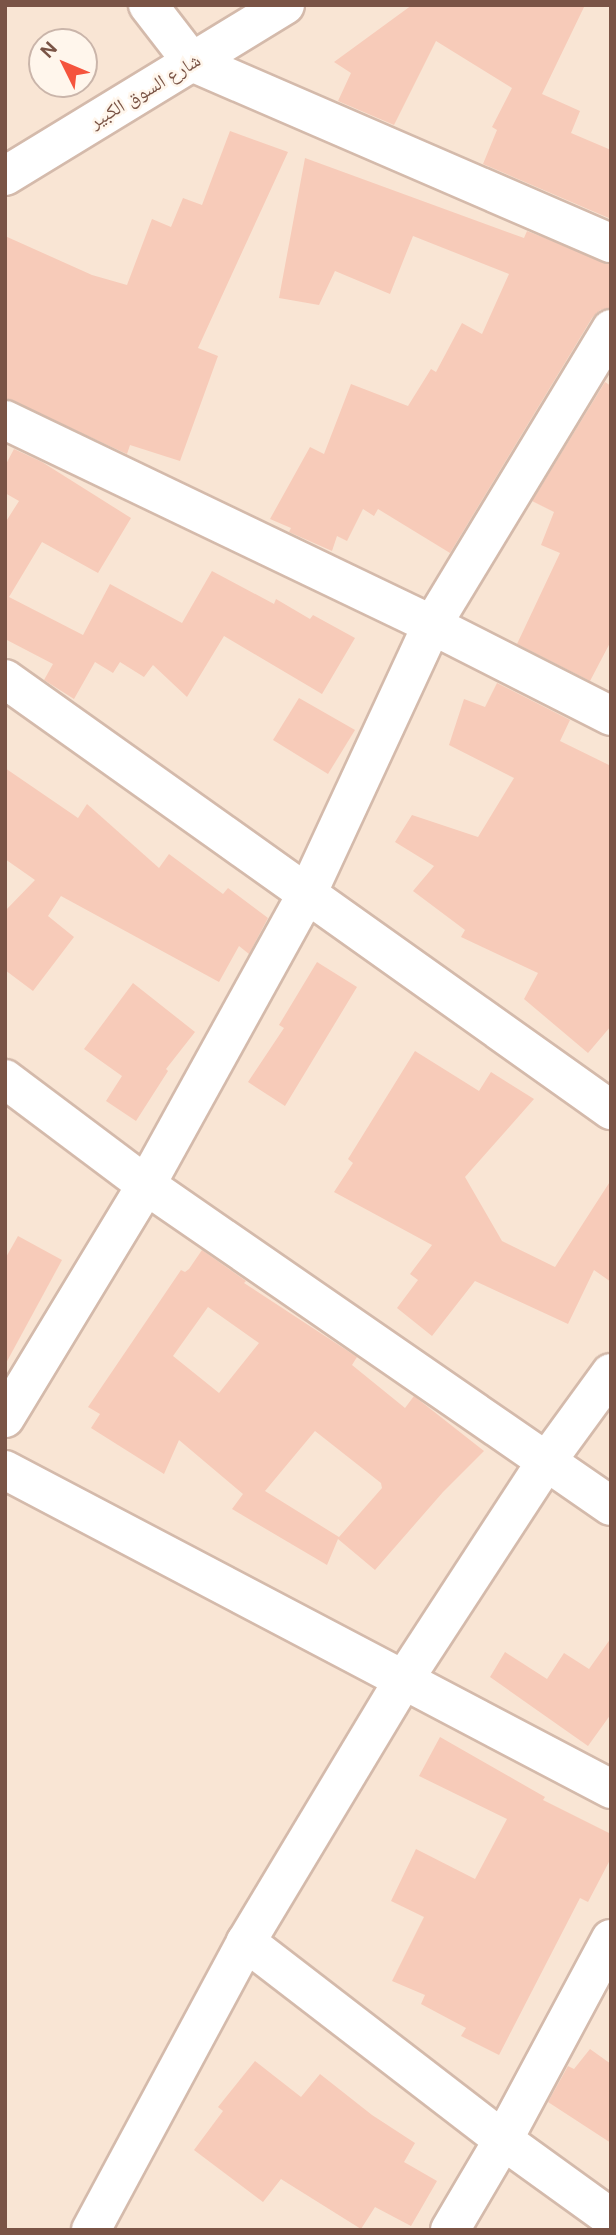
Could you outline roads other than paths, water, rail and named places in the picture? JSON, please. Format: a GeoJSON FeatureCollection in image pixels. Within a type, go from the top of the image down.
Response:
{"type":"FeatureCollection","features":[{"type":"Feature","properties":{"kind":"street"},"geometry":{"type":"LineString","coordinates":[[148,5],[191,62],[611,243]]}},
{"type":"Feature","properties":{"kind":"street","name":"شارع السوق الكبير"},"geometry":{"type":"LineString","coordinates":[[5,176],[285,5]]}},
{"type":"Feature","properties":{"kind":"street"},"geometry":{"type":"LineString","coordinates":[[5,1419],[146,1185],[308,892],[432,625],[611,329]]}},
{"type":"Feature","properties":{"kind":"street"},"geometry":{"type":"LineString","coordinates":[[5,420],[432,625],[611,716]]}},
{"type":"Feature","properties":{"kind":"street"},"geometry":{"type":"LineString","coordinates":[[5,679],[611,1110]]}},
{"type":"Feature","properties":{"kind":"street"},"geometry":{"type":"LineString","coordinates":[[5,1079],[146,1185],[611,1506]]}},
{"type":"Feature","properties":{"kind":"street"},"geometry":{"type":"LineString","coordinates":[[91,2230],[246,1942],[403,1681],[546,1462],[611,1373]]}},
{"type":"Feature","properties":{"kind":"street"},"geometry":{"type":"LineString","coordinates":[[5,1470],[611,1789]]}},
{"type":"Feature","properties":{"kind":"street"},"geometry":{"type":"LineString","coordinates":[[450,2230],[503,2140],[611,1939]]}},
{"type":"Feature","properties":{"kind":"street"},"geometry":{"type":"LineString","coordinates":[[246,1942],[503,2140],[611,2218]]}}]}
